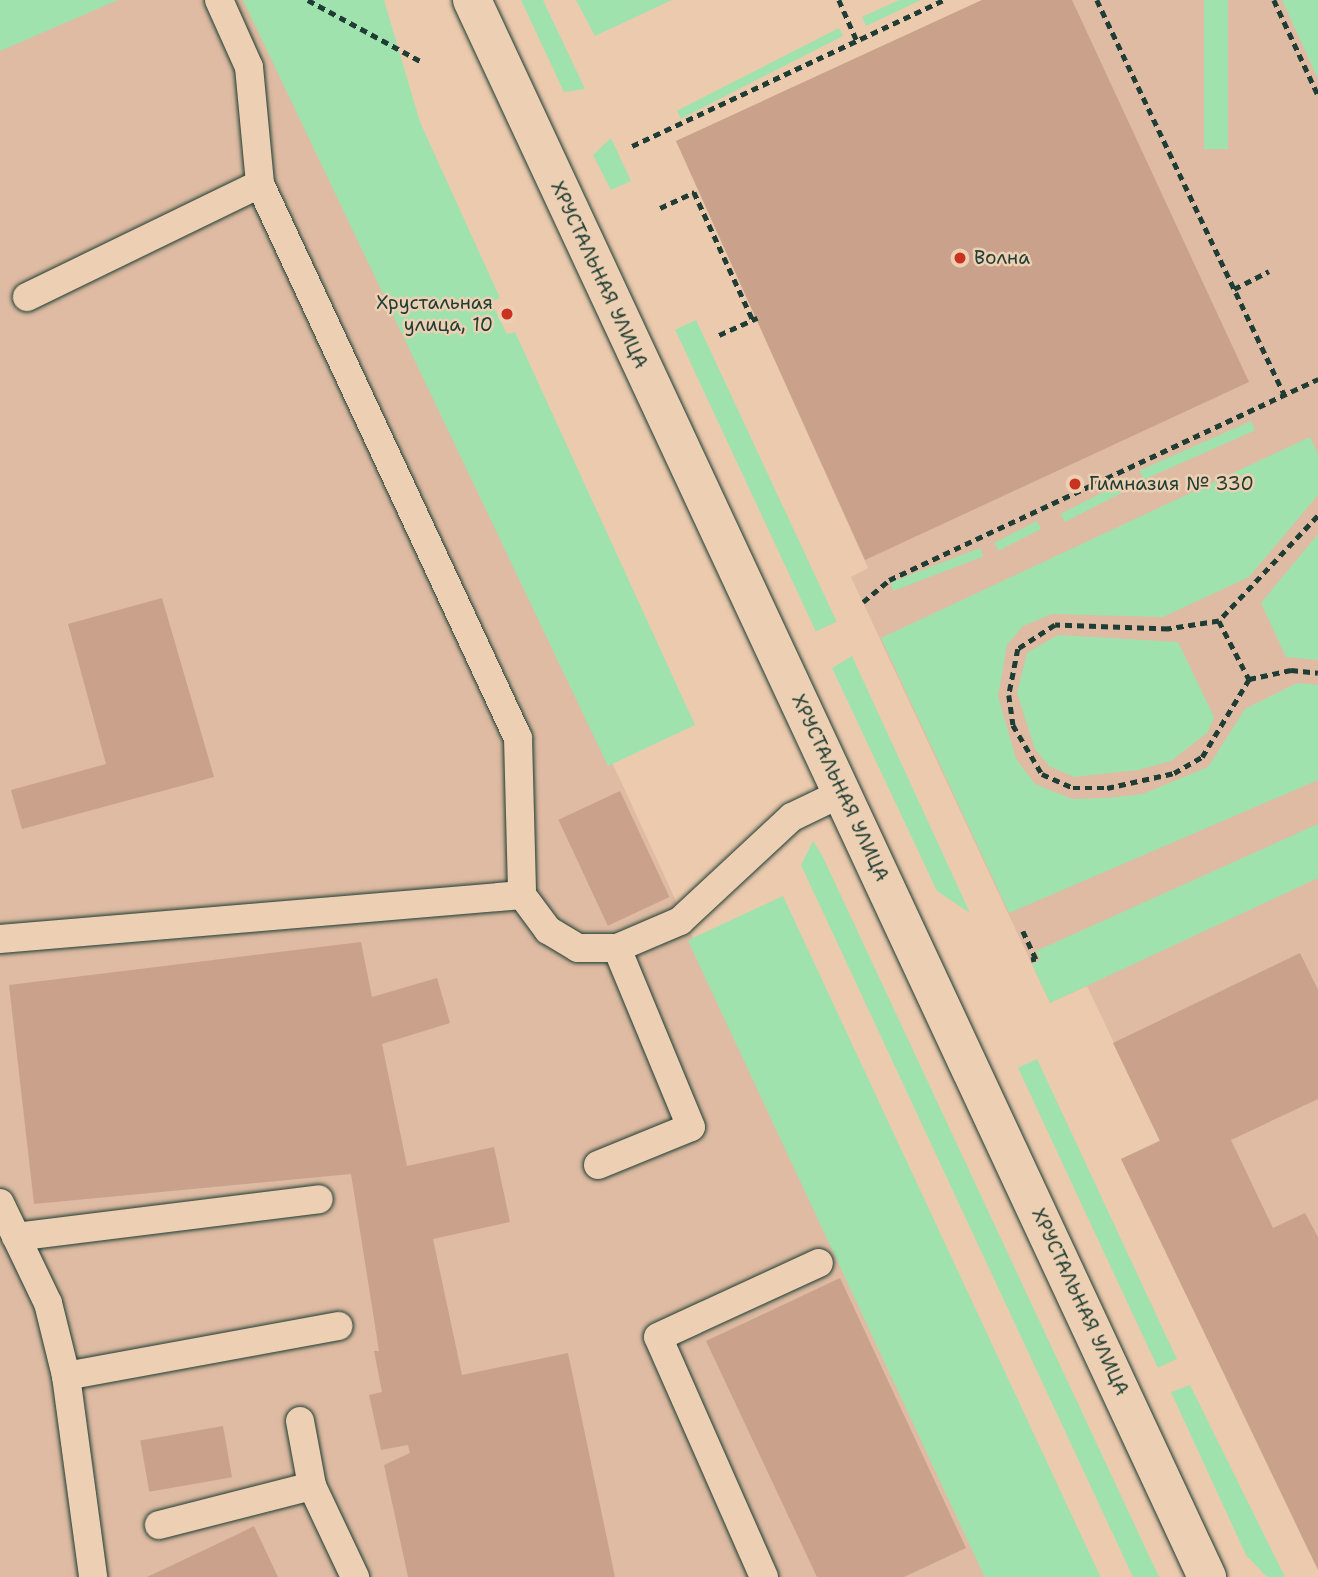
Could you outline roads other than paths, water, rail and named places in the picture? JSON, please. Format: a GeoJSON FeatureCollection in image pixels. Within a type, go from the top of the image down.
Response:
{"type":"FeatureCollection","features":[{"type":"Feature","properties":{"kind":"street","name":"ХРУСТАЛЬНАЯ УЛИЦА"},"geometry":{"type":"LineString","coordinates":[[472,0],[1207,1577]]}},
{"type":"Feature","properties":{"kind":"lane"},"geometry":{"type":"LineString","coordinates":[[219,0],[248,66],[260,184],[518,738],[522,895],[548,930],[578,947],[617,948],[680,921],[792,817],[842,793]]}},
{"type":"Feature","properties":{"kind":"lane"},"geometry":{"type":"LineString","coordinates":[[27,298],[260,184]]}},
{"type":"Feature","properties":{"kind":"lane"},"geometry":{"type":"LineString","coordinates":[[0,939],[522,895]]}},
{"type":"Feature","properties":{"kind":"lane"},"geometry":{"type":"LineString","coordinates":[[598,1165],[691,1127],[617,948]]}},
{"type":"Feature","properties":{"kind":"lane"},"geometry":{"type":"LineString","coordinates":[[16,1237],[319,1199]]}},
{"type":"Feature","properties":{"kind":"lane"},"geometry":{"type":"LineString","coordinates":[[0,1203],[48,1303],[66,1376],[93,1577]]}},
{"type":"Feature","properties":{"kind":"lane"},"geometry":{"type":"LineString","coordinates":[[764,1577],[658,1337],[819,1263]]}},
{"type":"Feature","properties":{"kind":"lane"},"geometry":{"type":"LineString","coordinates":[[66,1376],[338,1326]]}},
{"type":"Feature","properties":{"kind":"lane"},"geometry":{"type":"LineString","coordinates":[[300,1421],[312,1486],[355,1577]]}},
{"type":"Feature","properties":{"kind":"lane"},"geometry":{"type":"LineString","coordinates":[[159,1525],[312,1486]]}},
{"type":"Feature","properties":{"kind":"place","name":"Волна"},"geometry":{"type":"Point","coordinates":[960,258]}},
{"type":"Feature","properties":{"kind":"place","name":"Хрустальная улица, 10"},"geometry":{"type":"Point","coordinates":[507,314]}},
{"type":"Feature","properties":{"kind":"place","name":"Гимназия № 330"},"geometry":{"type":"Point","coordinates":[1075,484]}}]}
